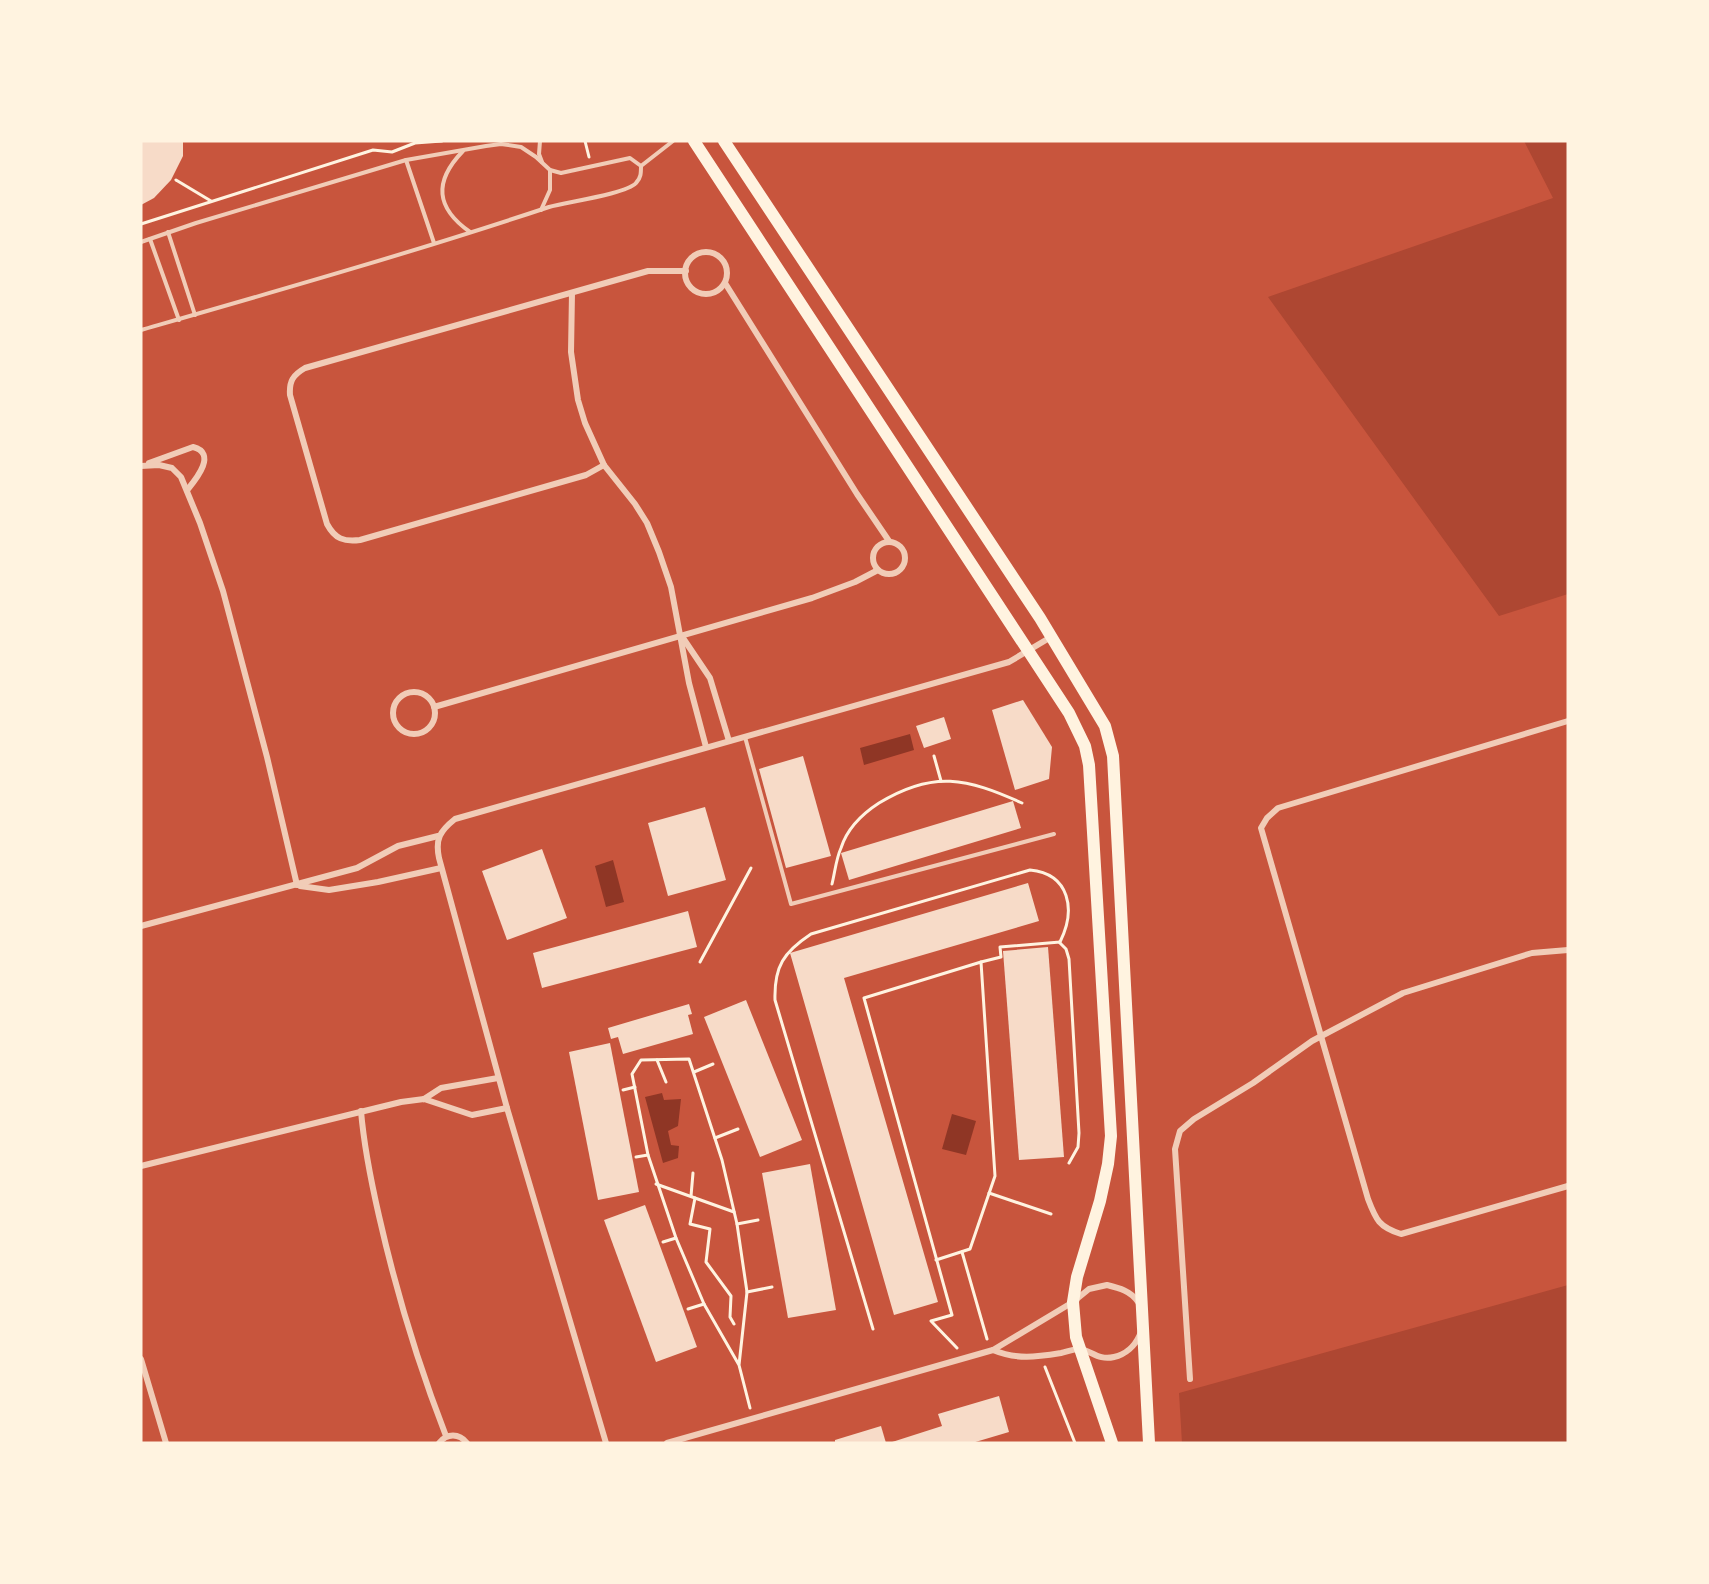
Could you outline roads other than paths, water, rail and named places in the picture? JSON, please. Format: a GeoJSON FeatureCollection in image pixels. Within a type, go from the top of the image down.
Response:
{"type":"FeatureCollection","features":[{"type":"Feature","properties":{"kind":"main road"},"geometry":{"type":"LineString","coordinates":[[694,141],[1028,650],[1079,729],[1085,746],[1089,765],[1111,1136],[1106,1173],[1077,1278],[1073,1302],[1074,1327],[1080,1349],[1112,1443]]}},
{"type":"Feature","properties":{"kind":"main road"},"geometry":{"type":"LineString","coordinates":[[724,141],[1051,637],[1105,726],[1113,756],[1149,1443]]}},
{"type":"Feature","properties":{"kind":"street"},"geometry":{"type":"LineString","coordinates":[[725,283],[714,292],[700,293],[689,285],[686,271],[691,259],[709,252],[725,264],[727,270],[725,283],[889,541]]}},
{"type":"Feature","properties":{"kind":"street"},"geometry":{"type":"LineString","coordinates":[[604,465],[586,475],[360,540],[347,541],[332,533],[327,524],[290,395],[291,379],[305,368],[648,271],[686,271]]}},
{"type":"Feature","properties":{"kind":"street"},"geometry":{"type":"LineString","coordinates":[[572,293],[573,380],[585,423],[604,465],[636,504],[647,523],[671,587],[689,682],[706,747]]}},
{"type":"Feature","properties":{"kind":"street"},"geometry":{"type":"LineString","coordinates":[[143,465],[193,447],[200,449],[205,459],[196,479],[188,489]]}},
{"type":"Feature","properties":{"kind":"street"},"geometry":{"type":"LineString","coordinates":[[143,465],[172,468],[188,489],[223,591],[267,758],[297,885]]}},
{"type":"Feature","properties":{"kind":"street"},"geometry":{"type":"LineString","coordinates":[[889,541],[903,548],[906,558],[898,572],[893,574],[878,570],[873,560],[873,555],[879,545],[889,541]]}},
{"type":"Feature","properties":{"kind":"street"},"geometry":{"type":"LineString","coordinates":[[434,707],[812,598],[855,582],[878,570]]}},
{"type":"Feature","properties":{"kind":"street"},"geometry":{"type":"LineString","coordinates":[[681,635],[710,678],[729,741]]}},
{"type":"Feature","properties":{"kind":"street"},"geometry":{"type":"LineString","coordinates":[[606,1443],[498,1078],[441,868],[437,847],[438,836],[455,819],[1009,662],[1051,637]]}},
{"type":"Feature","properties":{"kind":"street"},"geometry":{"type":"LineString","coordinates":[[411,693],[425,696],[434,707],[434,719],[431,726],[420,733],[408,733],[397,726],[394,720],[394,706],[398,699],[411,693]]}},
{"type":"Feature","properties":{"kind":"street"},"geometry":{"type":"LineString","coordinates":[[1568,721],[1278,808],[1267,818],[1261,828],[1376,1221],[1388,1230],[1401,1234],[1568,1186]]}},
{"type":"Feature","properties":{"kind":"street"},"geometry":{"type":"LineString","coordinates":[[141,926],[357,868],[398,846],[438,836]]}},
{"type":"Feature","properties":{"kind":"street"},"geometry":{"type":"LineString","coordinates":[[297,885],[329,890],[441,868]]}},
{"type":"Feature","properties":{"kind":"street"},"geometry":{"type":"LineString","coordinates":[[1190,1379],[1175,1149],[1180,1131],[1194,1119],[1253,1083],[1321,1036],[1403,993],[1532,953],[1568,950]]}},
{"type":"Feature","properties":{"kind":"street"},"geometry":{"type":"LineString","coordinates":[[141,1166],[401,1102],[424,1099],[441,1088],[498,1078]]}},
{"type":"Feature","properties":{"kind":"street"},"geometry":{"type":"LineString","coordinates":[[424,1099],[472,1115],[507,1108]]}},
{"type":"Feature","properties":{"kind":"street"},"geometry":{"type":"LineString","coordinates":[[361,1112],[370,1175],[402,1308],[446,1436]]}},
{"type":"Feature","properties":{"kind":"street"},"geometry":{"type":"LineString","coordinates":[[667,1443],[992,1350],[1073,1302],[1089,1289],[1107,1285],[1125,1290],[1138,1302],[1143,1320],[1140,1337],[1135,1344],[1114,1358],[1096,1357],[1080,1349],[1026,1358],[1008,1356],[992,1350]]}},
{"type":"Feature","properties":{"kind":"street"},"geometry":{"type":"LineString","coordinates":[[141,1359],[166,1443]]}},
{"type":"Feature","properties":{"kind":"street"},"geometry":{"type":"LineString","coordinates":[[439,1443],[446,1436],[456,1435],[466,1443]]}},
{"type":"Feature","properties":{"kind":"lane"},"geometry":{"type":"LineString","coordinates":[[540,141],[539,154],[542,162]]}},
{"type":"Feature","properties":{"kind":"lane"},"geometry":{"type":"LineString","coordinates":[[641,166],[673,141]]}},
{"type":"Feature","properties":{"kind":"lane"},"geometry":{"type":"LineString","coordinates":[[141,242],[406,160],[504,142],[520,147],[550,170],[561,173],[630,158],[641,166]]}},
{"type":"Feature","properties":{"kind":"lane"},"geometry":{"type":"LineString","coordinates":[[464,151],[454,160],[444,178],[443,202],[449,214],[470,232]]}},
{"type":"Feature","properties":{"kind":"lane"},"geometry":{"type":"LineString","coordinates":[[406,160],[434,243]]}},
{"type":"Feature","properties":{"kind":"lane"},"geometry":{"type":"LineString","coordinates":[[141,330],[540,210],[609,194],[635,185],[641,176],[641,166]]}},
{"type":"Feature","properties":{"kind":"lane"},"geometry":{"type":"LineString","coordinates":[[540,210],[550,190],[550,170]]}},
{"type":"Feature","properties":{"kind":"lane"},"geometry":{"type":"LineString","coordinates":[[168,232],[195,315]]}},
{"type":"Feature","properties":{"kind":"lane"},"geometry":{"type":"LineString","coordinates":[[150,239],[179,320]]}},
{"type":"Feature","properties":{"kind":"lane"},"geometry":{"type":"LineString","coordinates":[[745,736],[791,904],[1054,834]]}}]}
